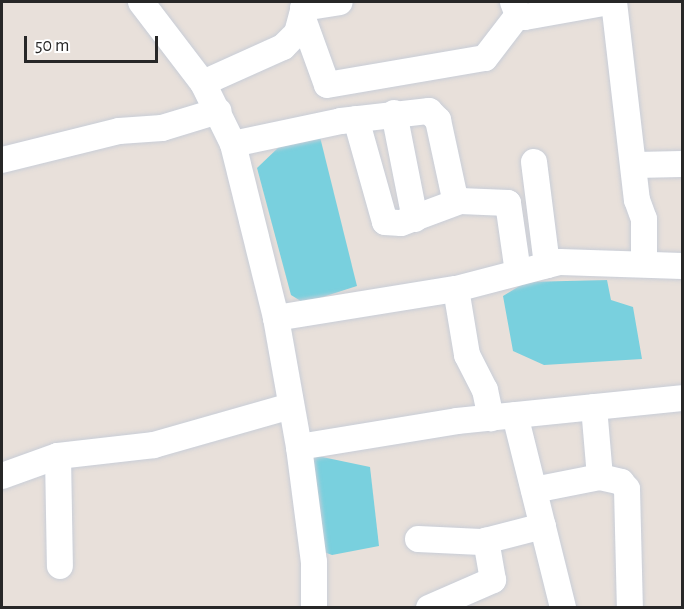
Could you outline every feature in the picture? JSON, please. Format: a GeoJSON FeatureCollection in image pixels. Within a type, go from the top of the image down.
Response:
{"type":"FeatureCollection","features":[{"type":"Feature","properties":{"kind":"street"},"geometry":{"type":"LineString","coordinates":[[141,2],[203,83],[233,144],[276,318],[299,447],[314,562],[314,608]]}},
{"type":"Feature","properties":{"kind":"street"},"geometry":{"type":"LineString","coordinates":[[303,9],[340,2]]}},
{"type":"Feature","properties":{"kind":"street"},"geometry":{"type":"LineString","coordinates":[[303,9],[327,85],[485,58],[515,8],[608,2]]}},
{"type":"Feature","properties":{"kind":"street"},"geometry":{"type":"LineString","coordinates":[[614,2],[635,165],[644,261]]}},
{"type":"Feature","properties":{"kind":"street"},"geometry":{"type":"LineString","coordinates":[[203,83],[283,47],[297,33],[303,9]]}},
{"type":"Feature","properties":{"kind":"street"},"geometry":{"type":"LineString","coordinates":[[2,159],[119,131],[162,128],[218,111]]}},
{"type":"Feature","properties":{"kind":"street"},"geometry":{"type":"LineString","coordinates":[[233,144],[394,113],[434,114],[451,184],[460,201]]}},
{"type":"Feature","properties":{"kind":"street"},"geometry":{"type":"LineString","coordinates":[[394,113],[415,219]]}},
{"type":"Feature","properties":{"kind":"street"},"geometry":{"type":"LineString","coordinates":[[356,119],[385,222],[415,219],[460,201],[508,203],[518,272]]}},
{"type":"Feature","properties":{"kind":"street"},"geometry":{"type":"LineString","coordinates":[[534,162],[547,265]]}},
{"type":"Feature","properties":{"kind":"street"},"geometry":{"type":"LineString","coordinates":[[635,165],[682,164]]}},
{"type":"Feature","properties":{"kind":"street"},"geometry":{"type":"LineString","coordinates":[[276,318],[456,289],[547,265],[644,261],[682,266]]}},
{"type":"Feature","properties":{"kind":"street"},"geometry":{"type":"LineString","coordinates":[[456,289],[467,355],[485,390],[503,417],[534,490],[563,608]]}},
{"type":"Feature","properties":{"kind":"street"},"geometry":{"type":"LineString","coordinates":[[299,447],[503,417],[682,398]]}},
{"type":"Feature","properties":{"kind":"street"},"geometry":{"type":"LineString","coordinates":[[2,476],[58,456],[154,445],[291,406]]}},
{"type":"Feature","properties":{"kind":"street"},"geometry":{"type":"LineString","coordinates":[[594,407],[600,477]]}},
{"type":"Feature","properties":{"kind":"street"},"geometry":{"type":"LineString","coordinates":[[58,456],[60,566]]}},
{"type":"Feature","properties":{"kind":"street"},"geometry":{"type":"LineString","coordinates":[[534,490],[600,477],[621,482],[627,489],[630,608]]}},
{"type":"Feature","properties":{"kind":"street"},"geometry":{"type":"LineString","coordinates":[[418,539],[486,541],[543,526]]}},
{"type":"Feature","properties":{"kind":"street"},"geometry":{"type":"LineString","coordinates":[[429,608],[493,580],[486,541]]}},
{"type":"Feature","properties":{"kind":"water"},"geometry":{"type":"Polygon","coordinates":[[[320,137],[357,286],[304,303],[291,295],[257,168],[280,146],[320,137]]]}},
{"type":"Feature","properties":{"kind":"water"},"geometry":{"type":"Polygon","coordinates":[[[607,280],[611,300],[633,307],[642,359],[544,365],[513,351],[503,296],[526,282],[607,280]]]}},
{"type":"Feature","properties":{"kind":"water"},"geometry":{"type":"Polygon","coordinates":[[[308,454],[370,467],[379,546],[332,555],[321,551],[308,454]]]}}]}
